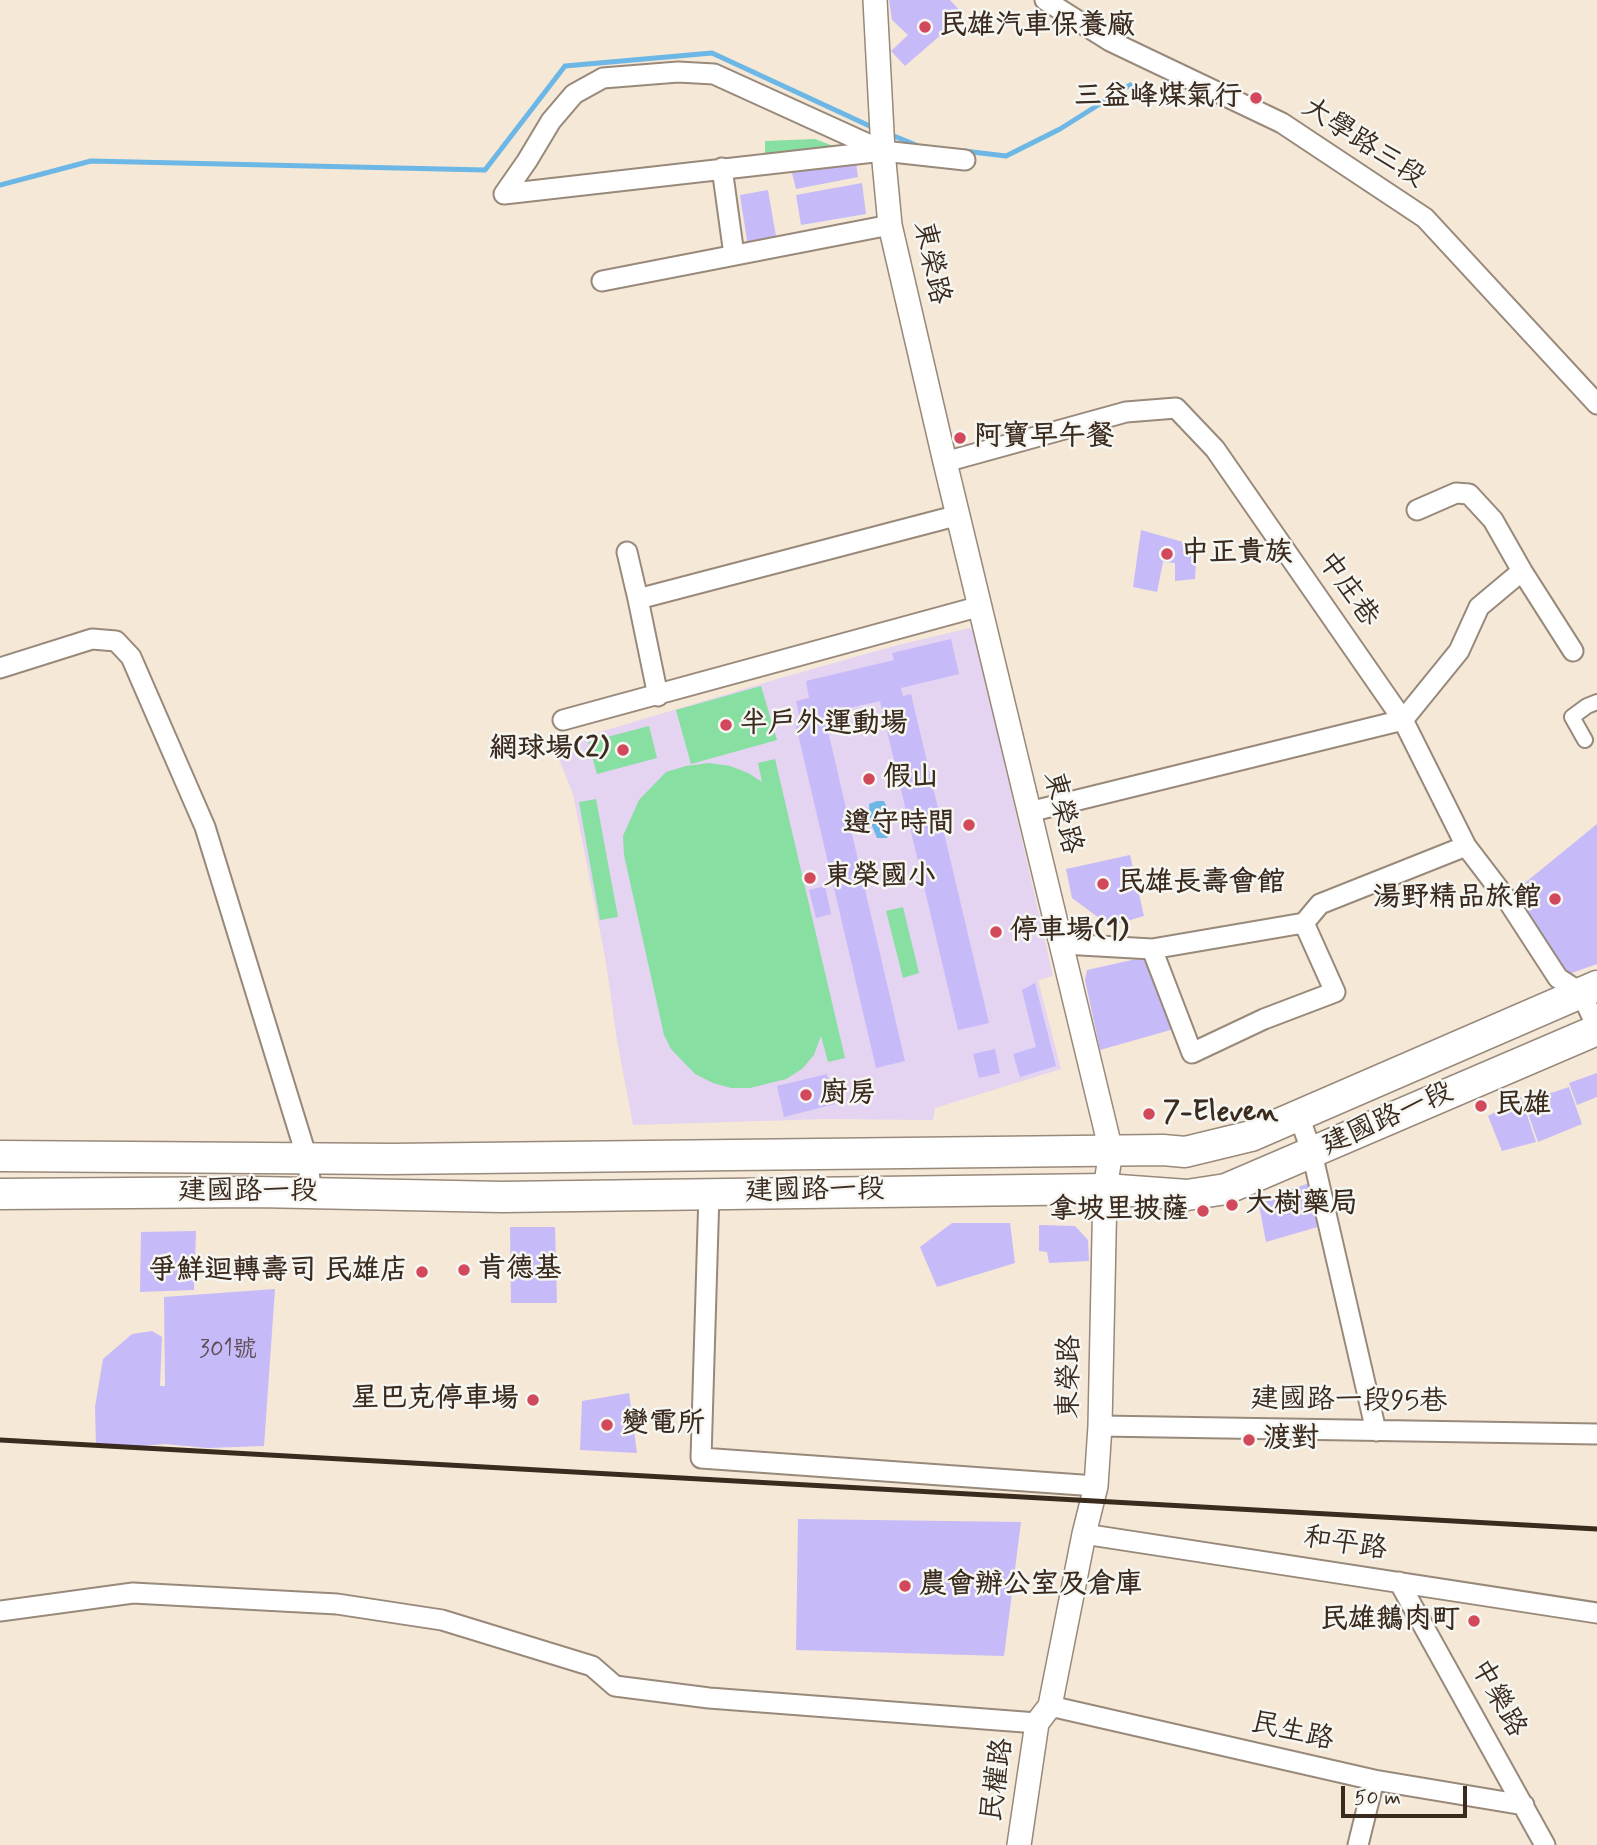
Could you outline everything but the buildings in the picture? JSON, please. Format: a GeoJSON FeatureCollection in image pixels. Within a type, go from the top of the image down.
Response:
{"type":"FeatureCollection","features":[{"type":"Feature","properties":{"kind":"main road","name":"建國路一段"},"geometry":{"type":"LineString","coordinates":[[0,1156],[391,1159],[1163,1150],[1185,1152],[1251,1136],[1592,1009]]}},
{"type":"Feature","properties":{"kind":"main road","name":"建國路一段"},"geometry":{"type":"LineString","coordinates":[[0,1194],[312,1193],[502,1197],[1105,1189],[1187,1195],[1226,1189],[1311,1153],[1592,1009]]}},
{"type":"Feature","properties":{"kind":"street","name":"東榮路"},"geometry":{"type":"LineString","coordinates":[[875,0],[882,147],[890,225],[1111,1152],[1105,1189],[1097,1486],[1044,1714]]}},
{"type":"Feature","properties":{"kind":"street","name":"大學路三段"},"geometry":{"type":"LineString","coordinates":[[1045,0],[1110,41],[1282,123],[1425,218],[1597,404]]}},
{"type":"Feature","properties":{"kind":"street"},"geometry":{"type":"LineString","coordinates":[[882,147],[504,194],[551,121],[573,94],[603,78],[678,72],[714,74],[882,147],[965,160]]}},
{"type":"Feature","properties":{"kind":"street"},"geometry":{"type":"LineString","coordinates":[[722,168],[734,255]]}},
{"type":"Feature","properties":{"kind":"street"},"geometry":{"type":"LineString","coordinates":[[602,281],[890,225]]}},
{"type":"Feature","properties":{"kind":"street","name":"中庄巷"},"geometry":{"type":"LineString","coordinates":[[945,462],[1126,412],[1176,408],[1215,449],[1403,720],[1466,846],[1508,901],[1558,978],[1592,1009]]}},
{"type":"Feature","properties":{"kind":"street"},"geometry":{"type":"LineString","coordinates":[[1417,510],[1456,493],[1469,494],[1493,520],[1573,651]]}},
{"type":"Feature","properties":{"kind":"street"},"geometry":{"type":"LineString","coordinates":[[638,598],[959,515]]}},
{"type":"Feature","properties":{"kind":"street"},"geometry":{"type":"LineString","coordinates":[[627,552],[658,696]]}},
{"type":"Feature","properties":{"kind":"street"},"geometry":{"type":"LineString","coordinates":[[1029,812],[1403,720],[1459,651],[1479,607],[1522,571]]}},
{"type":"Feature","properties":{"kind":"street"},"geometry":{"type":"LineString","coordinates":[[563,720],[981,606]]}},
{"type":"Feature","properties":{"kind":"street"},"geometry":{"type":"LineString","coordinates":[[0,668],[92,639],[116,641],[131,657],[205,827],[307,1158],[312,1193]]}},
{"type":"Feature","properties":{"kind":"street"},"geometry":{"type":"LineString","coordinates":[[1585,740],[1572,718],[1597,702]]}},
{"type":"Feature","properties":{"kind":"street"},"geometry":{"type":"LineString","coordinates":[[1063,944],[1152,949],[1304,923],[1320,904],[1466,846]]}},
{"type":"Feature","properties":{"kind":"street"},"geometry":{"type":"LineString","coordinates":[[1152,949],[1192,1053],[1264,1019],[1335,992],[1304,923]]}},
{"type":"Feature","properties":{"kind":"street"},"geometry":{"type":"LineString","coordinates":[[1299,1116],[1311,1153],[1376,1431]]}},
{"type":"Feature","properties":{"kind":"street"},"geometry":{"type":"LineString","coordinates":[[709,1193],[701,1458],[1097,1486]]}},
{"type":"Feature","properties":{"kind":"street","name":"建國路一段95巷"},"geometry":{"type":"LineString","coordinates":[[1100,1426],[1597,1434]]}},
{"type":"Feature","properties":{"kind":"street","name":"和平路"},"geometry":{"type":"LineString","coordinates":[[1084,1534],[1597,1613]]}},
{"type":"Feature","properties":{"kind":"street","name":"中樂路"},"geometry":{"type":"LineString","coordinates":[[1399,1581],[1545,1845]]}},
{"type":"Feature","properties":{"kind":"street","name":"民生路"},"geometry":{"type":"LineString","coordinates":[[0,1611],[133,1593],[337,1604],[442,1620],[592,1666],[615,1686],[709,1698],[1044,1714],[1374,1780],[1524,1805]]}},
{"type":"Feature","properties":{"kind":"street","name":"民權路"},"geometry":{"type":"LineString","coordinates":[[1019,1845],[1044,1714]]}},
{"type":"Feature","properties":{"kind":"street"},"geometry":{"type":"LineString","coordinates":[[1358,1845],[1374,1780]]}},
{"type":"Feature","properties":{"kind":"shaded area","name":"東榮國小"},"geometry":{"type":"Polygon","coordinates":[[[970,628],[975,634],[1053,976],[1038,980],[1061,1069],[935,1108],[933,1120],[826,1119],[633,1125],[606,962],[573,794],[557,754],[580,738],[784,677],[970,628]]]}},
{"type":"Feature","properties":{"kind":"green space"},"geometry":{"type":"Polygon","coordinates":[[[815,139],[836,147],[765,156],[765,141],[815,139]]]}},
{"type":"Feature","properties":{"kind":"green space","name":"半戶外運動場"},"geometry":{"type":"Polygon","coordinates":[[[761,686],[777,740],[691,764],[676,710],[761,686]]]}},
{"type":"Feature","properties":{"kind":"green space","name":"網球場(2)"},"geometry":{"type":"Polygon","coordinates":[[[649,726],[657,758],[597,774],[588,742],[649,726]]]}},
{"type":"Feature","properties":{"kind":"green space"},"geometry":{"type":"Polygon","coordinates":[[[775,759],[845,1058],[828,1062],[821,1036],[814,1055],[802,1069],[786,1079],[750,1088],[731,1088],[695,1074],[671,1049],[664,1035],[624,855],[623,836],[639,800],[666,772],[709,763],[730,766],[762,782],[758,763],[775,759]]]}},
{"type":"Feature","properties":{"kind":"green space"},"geometry":{"type":"Polygon","coordinates":[[[596,799],[618,917],[600,920],[579,802],[596,799]]]}},
{"type":"Feature","properties":{"kind":"green space"},"geometry":{"type":"Polygon","coordinates":[[[903,907],[919,973],[903,978],[886,911],[903,907]]]}},
{"type":"Feature","properties":{"kind":"water"},"geometry":{"type":"Polygon","coordinates":[[[884,801],[891,816],[892,830],[887,838],[877,838],[870,821],[869,804],[884,801]]]}},
{"type":"Feature","properties":{"kind":"waterway"},"geometry":{"type":"LineString","coordinates":[[0,185],[91,161],[485,170],[565,66],[712,53],[874,128]]}},
{"type":"Feature","properties":{"kind":"waterway"},"geometry":{"type":"LineString","coordinates":[[964,151],[1006,156],[1060,129],[1130,85]]}},
{"type":"Feature","properties":{"kind":"waterway"},"geometry":{"type":"LineString","coordinates":[[889,134],[916,145]]}},
{"type":"Feature","properties":{"kind":"railway"},"geometry":{"type":"LineString","coordinates":[[0,1440],[1597,1529]]}},
{"type":"Feature","properties":{"kind":"place","name":"民雄汽車保養廠"},"geometry":{"type":"Point","coordinates":[925,27]}},
{"type":"Feature","properties":{"kind":"place","name":"三益峰煤氣行"},"geometry":{"type":"Point","coordinates":[1256,98]}},
{"type":"Feature","properties":{"kind":"place","name":"阿寶早午餐"},"geometry":{"type":"Point","coordinates":[960,438]}},
{"type":"Feature","properties":{"kind":"place","name":"中正貴族"},"geometry":{"type":"Point","coordinates":[1167,554]}},
{"type":"Feature","properties":{"kind":"place","name":"半戶外運動場"},"geometry":{"type":"Point","coordinates":[726,725]}},
{"type":"Feature","properties":{"kind":"place","name":"網球場(2)"},"geometry":{"type":"Point","coordinates":[623,750]}},
{"type":"Feature","properties":{"kind":"place","name":"假山"},"geometry":{"type":"Point","coordinates":[869,779]}},
{"type":"Feature","properties":{"kind":"place","name":"遵守時間"},"geometry":{"type":"Point","coordinates":[969,825]}},
{"type":"Feature","properties":{"kind":"place","name":"東榮國小"},"geometry":{"type":"Point","coordinates":[810,878]}},
{"type":"Feature","properties":{"kind":"place","name":"民雄長壽會館"},"geometry":{"type":"Point","coordinates":[1103,884]}},
{"type":"Feature","properties":{"kind":"place","name":"湯野精品旅館"},"geometry":{"type":"Point","coordinates":[1555,899]}},
{"type":"Feature","properties":{"kind":"place","name":"停車場(1)"},"geometry":{"type":"Point","coordinates":[996,932]}},
{"type":"Feature","properties":{"kind":"place","name":"廚房"},"geometry":{"type":"Point","coordinates":[806,1095]}},
{"type":"Feature","properties":{"kind":"place","name":"民雄"},"geometry":{"type":"Point","coordinates":[1481,1106]}},
{"type":"Feature","properties":{"kind":"place","name":"7-Eleven"},"geometry":{"type":"Point","coordinates":[1149,1114]}},
{"type":"Feature","properties":{"kind":"place","name":"大樹藥局"},"geometry":{"type":"Point","coordinates":[1232,1205]}},
{"type":"Feature","properties":{"kind":"place","name":"拿坡里披薩"},"geometry":{"type":"Point","coordinates":[1203,1211]}},
{"type":"Feature","properties":{"kind":"place","name":"肯德基"},"geometry":{"type":"Point","coordinates":[464,1270]}},
{"type":"Feature","properties":{"kind":"place","name":"爭鮮迴轉壽司 民雄店"},"geometry":{"type":"Point","coordinates":[422,1272]}},
{"type":"Feature","properties":{"kind":"place","name":"星巴克停車場"},"geometry":{"type":"Point","coordinates":[533,1400]}},
{"type":"Feature","properties":{"kind":"place","name":"變電所"},"geometry":{"type":"Point","coordinates":[607,1425]}},
{"type":"Feature","properties":{"kind":"place","name":"渡對"},"geometry":{"type":"Point","coordinates":[1249,1440]}},
{"type":"Feature","properties":{"kind":"place","name":"農會辦公室及倉庫"},"geometry":{"type":"Point","coordinates":[905,1586]}},
{"type":"Feature","properties":{"kind":"place","name":"民雄鵝肉町"},"geometry":{"type":"Point","coordinates":[1474,1621]}}]}
